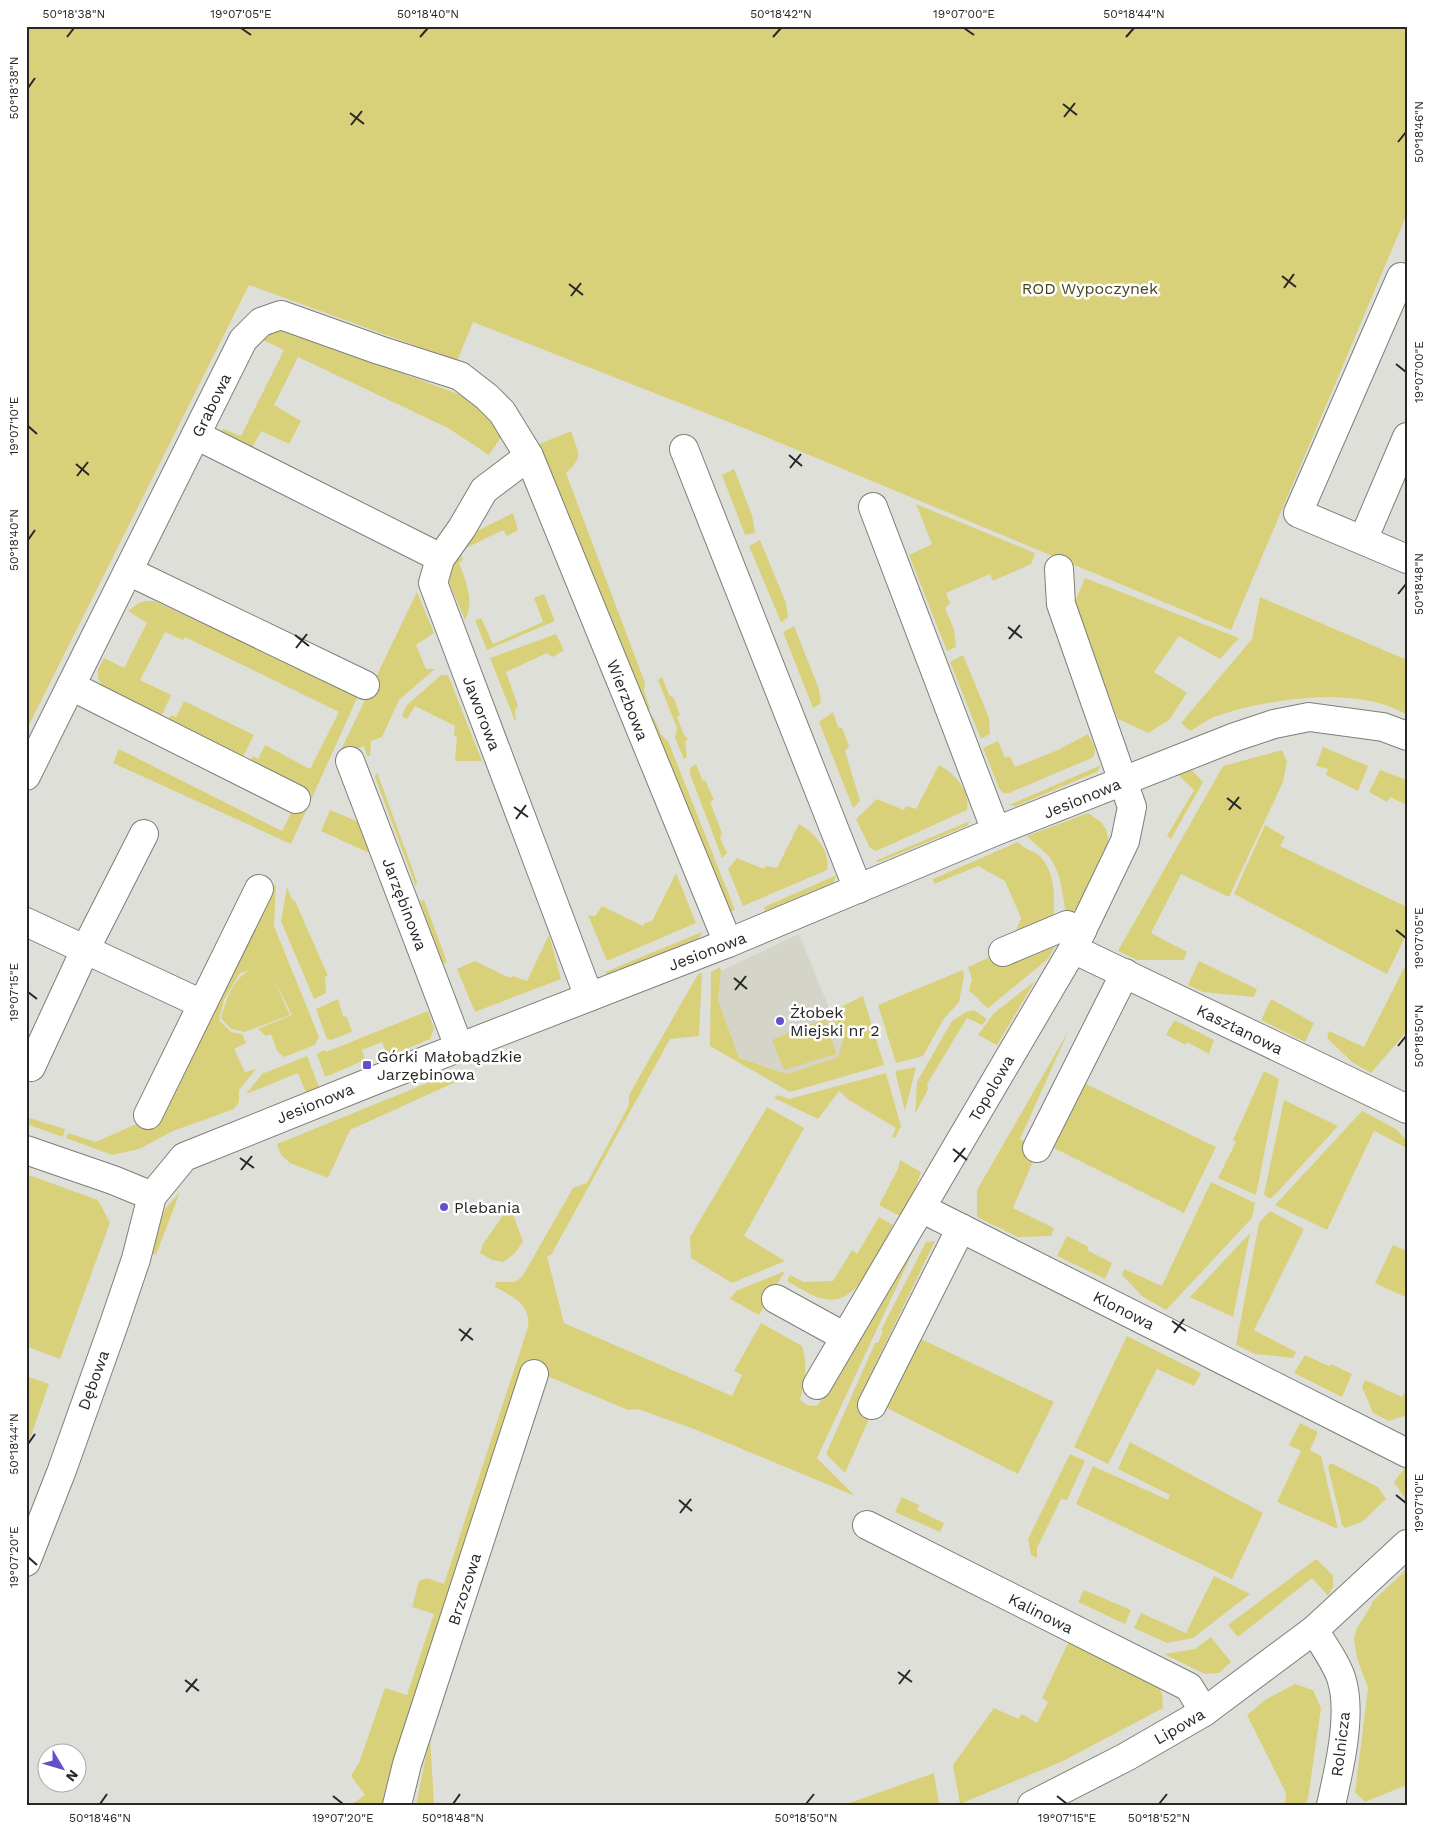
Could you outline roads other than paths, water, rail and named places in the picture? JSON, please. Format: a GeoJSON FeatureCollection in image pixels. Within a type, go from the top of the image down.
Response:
{"type":"FeatureCollection","features":[{"type":"Feature","properties":{"kind":"street"},"geometry":{"type":"LineString","coordinates":[[1407,279],[1401,277],[1298,513],[1407,559]]}},
{"type":"Feature","properties":{"kind":"street","name":"Grabowa"},"geometry":{"type":"LineString","coordinates":[[26,776],[244,340],[261,322],[281,315],[379,350],[460,376],[502,412],[529,456]]}},
{"type":"Feature","properties":{"kind":"street"},"geometry":{"type":"LineString","coordinates":[[196,435],[429,552]]}},
{"type":"Feature","properties":{"kind":"street"},"geometry":{"type":"LineString","coordinates":[[1363,540],[1407,437]]}},
{"type":"Feature","properties":{"kind":"street"},"geometry":{"type":"LineString","coordinates":[[684,449],[858,889]]}},
{"type":"Feature","properties":{"kind":"street","name":"Wierzbowa"},"geometry":{"type":"LineString","coordinates":[[529,456],[728,943]]}},
{"type":"Feature","properties":{"kind":"street","name":"Jaworowa"},"geometry":{"type":"LineString","coordinates":[[529,456],[484,490],[462,528],[440,559],[433,584],[589,997]]}},
{"type":"Feature","properties":{"kind":"street"},"geometry":{"type":"LineString","coordinates":[[873,507],[996,832]]}},
{"type":"Feature","properties":{"kind":"street","name":"Topolowa"},"geometry":{"type":"LineString","coordinates":[[817,1385],[1077,940],[1125,840],[1132,806],[1061,604],[1059,569]]}},
{"type":"Feature","properties":{"kind":"street"},"geometry":{"type":"LineString","coordinates":[[128,571],[365,685]]}},
{"type":"Feature","properties":{"kind":"street"},"geometry":{"type":"LineString","coordinates":[[71,686],[296,798]]}},
{"type":"Feature","properties":{"kind":"street","name":"Jesionowa"},"geometry":{"type":"LineString","coordinates":[[152,1196],[184,1157],[252,1128],[728,943],[996,832],[1242,735],[1274,724],[1309,717],[1383,727],[1407,736]]}},
{"type":"Feature","properties":{"kind":"street","name":"Jarzębinowa"},"geometry":{"type":"LineString","coordinates":[[350,761],[459,1047]]}},
{"type":"Feature","properties":{"kind":"street"},"geometry":{"type":"LineString","coordinates":[[31,1067],[85,950],[144,834]]}},
{"type":"Feature","properties":{"kind":"street"},"geometry":{"type":"LineString","coordinates":[[148,1115],[259,890]]}},
{"type":"Feature","properties":{"kind":"street"},"geometry":{"type":"LineString","coordinates":[[26,922],[202,1004]]}},
{"type":"Feature","properties":{"kind":"street","name":"Kasztanowa"},"geometry":{"type":"LineString","coordinates":[[1003,952],[1067,925],[1077,940],[1125,973],[1407,1109]]}},
{"type":"Feature","properties":{"kind":"street"},"geometry":{"type":"LineString","coordinates":[[1037,1148],[1125,973]]}},
{"type":"Feature","properties":{"kind":"street"},"geometry":{"type":"LineString","coordinates":[[26,1150],[113,1180],[152,1196]]}},
{"type":"Feature","properties":{"kind":"street","name":"Dębowa"},"geometry":{"type":"LineString","coordinates":[[26,1562],[62,1470],[115,1321],[136,1259],[152,1196]]}},
{"type":"Feature","properties":{"kind":"street","name":"Klonowa"},"geometry":{"type":"LineString","coordinates":[[921,1208],[1407,1453]]}},
{"type":"Feature","properties":{"kind":"street"},"geometry":{"type":"LineString","coordinates":[[872,1405],[961,1228]]}},
{"type":"Feature","properties":{"kind":"street"},"geometry":{"type":"LineString","coordinates":[[776,1300],[845,1337]]}},
{"type":"Feature","properties":{"kind":"street","name":"Brzozowa"},"geometry":{"type":"LineString","coordinates":[[397,1805],[408,1764],[534,1374]]}},
{"type":"Feature","properties":{"kind":"street","name":"Kalinowa"},"geometry":{"type":"LineString","coordinates":[[867,1525],[1188,1687],[1204,1712]]}},
{"type":"Feature","properties":{"kind":"street","name":"Lipowa"},"geometry":{"type":"LineString","coordinates":[[1032,1805],[1126,1757],[1204,1712],[1314,1630],[1407,1544]]}},
{"type":"Feature","properties":{"kind":"street","name":"Rolnicza"},"geometry":{"type":"LineString","coordinates":[[1314,1630],[1342,1680],[1346,1710],[1338,1777],[1331,1805]]}},
{"type":"Feature","properties":{"kind":"place","name":"Żłobek Miejski nr 2"},"geometry":{"type":"Point","coordinates":[780,1021]}},
{"type":"Feature","properties":{"kind":"place","name":"Górki Małobądzkie Jarzębinowa"},"geometry":{"type":"Point","coordinates":[367,1065]}},
{"type":"Feature","properties":{"kind":"place","name":"Plebania"},"geometry":{"type":"Point","coordinates":[444,1207]}},
{"type":"Feature","properties":{"kind":"park label","name":"ROD Wypoczynek"},"geometry":{"type":"Point","coordinates":[1090,288]}}]}
